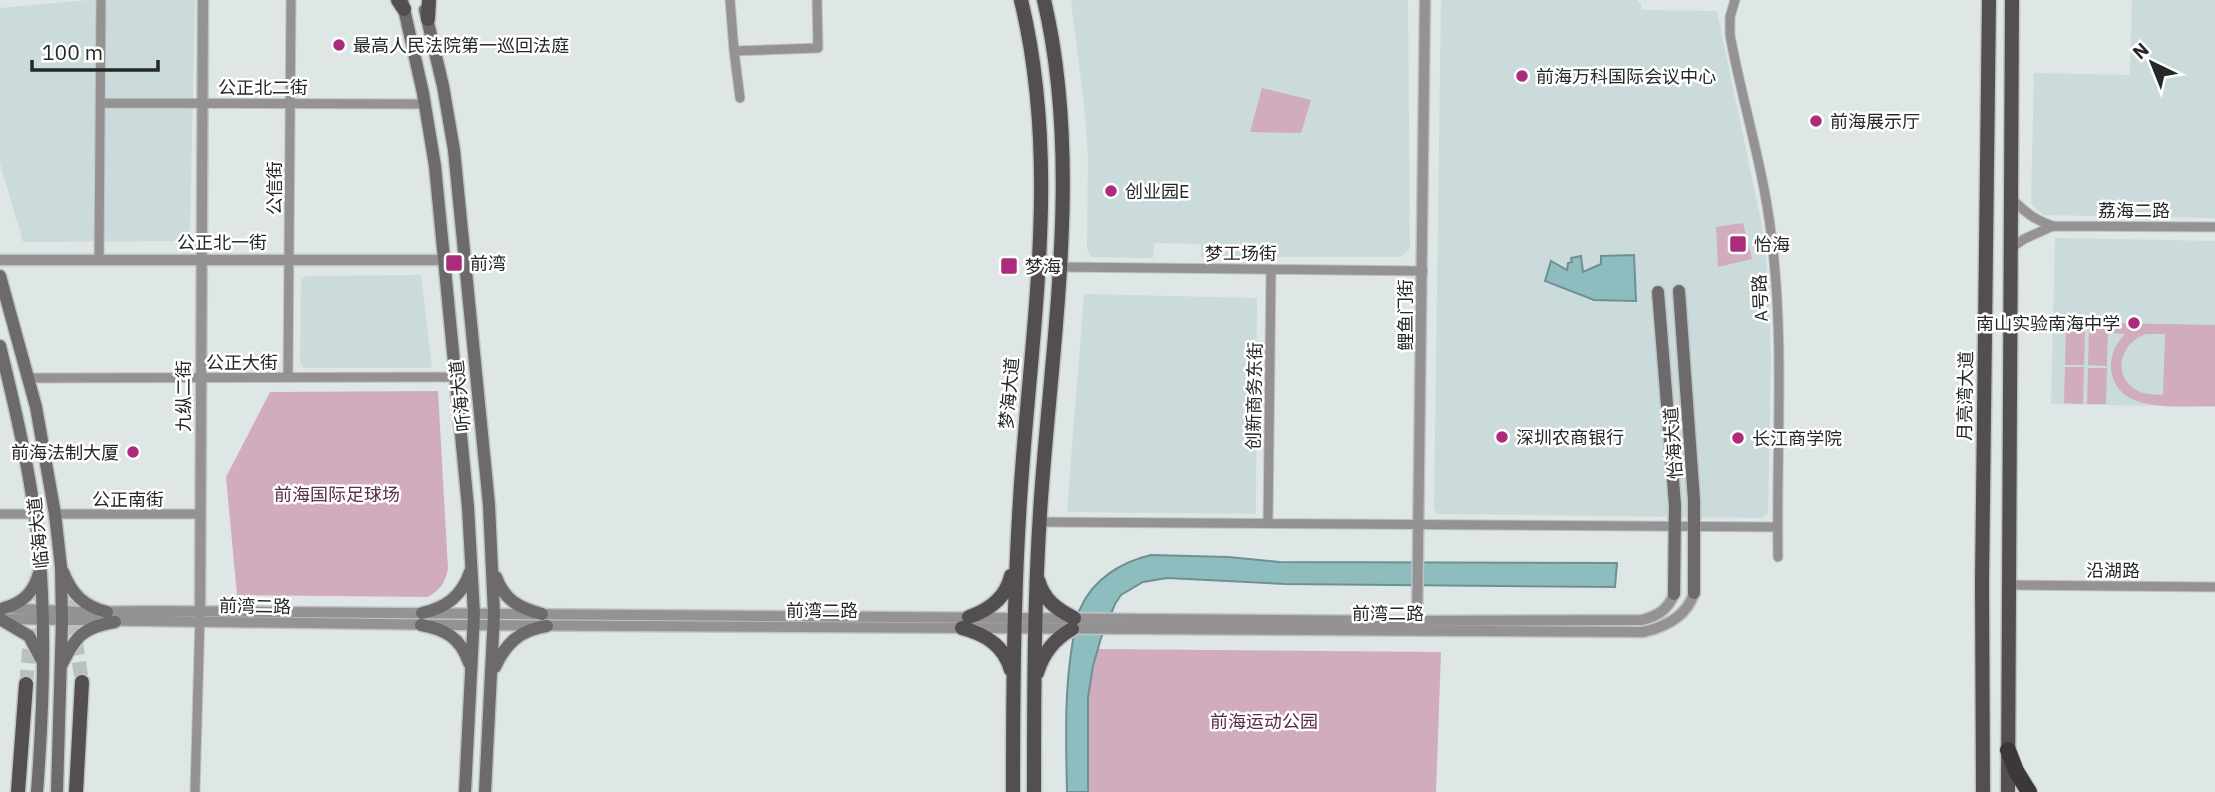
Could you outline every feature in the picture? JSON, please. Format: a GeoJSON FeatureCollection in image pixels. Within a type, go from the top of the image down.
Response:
{"type":"FeatureCollection","features":[{"type":"Feature","properties":{"kind":"highway"},"geometry":{"type":"LineString","coordinates":[[2008,750],[2016,771],[2029,791]]}},
{"type":"Feature","properties":{"kind":"main road","name":"听海大道"},"geometry":{"type":"LineString","coordinates":[[423,0],[443,86],[454,150],[493,567],[494,620],[485,792]]}},
{"type":"Feature","properties":{"kind":"main road"},"geometry":{"type":"LineString","coordinates":[[428,19],[429,0]]}},
{"type":"Feature","properties":{"kind":"main road"},"geometry":{"type":"LineString","coordinates":[[1034,792],[1036,572],[1064,153],[1060,93],[1044,0]]}},
{"type":"Feature","properties":{"kind":"main road"},"geometry":{"type":"LineString","coordinates":[[1049,21],[1054,0]]}},
{"type":"Feature","properties":{"kind":"main road"},"geometry":{"type":"LineString","coordinates":[[2008,792],[2012,0]]}},
{"type":"Feature","properties":{"kind":"main road"},"geometry":{"type":"LineString","coordinates":[[2012,19],[2018,0]]}},
{"type":"Feature","properties":{"kind":"main road","name":"听海大道"},"geometry":{"type":"LineString","coordinates":[[401,3],[425,104],[435,166],[472,565],[473,620],[465,792]]}},
{"type":"Feature","properties":{"kind":"main road","name":"梦海大道"},"geometry":{"type":"LineString","coordinates":[[1013,792],[1015,561],[1037,295],[1043,174],[1040,115],[1021,3]]}},
{"type":"Feature","properties":{"kind":"main road","name":"月亮湾大道"},"geometry":{"type":"LineString","coordinates":[[1983,792],[1982,582],[1988,3]]}},
{"type":"Feature","properties":{"kind":"main road","name":"临海大道"},"geometry":{"type":"LineString","coordinates":[[0,276],[42,434],[61,567],[57,792]]}},
{"type":"Feature","properties":{"kind":"main road","name":"怡海大道"},"geometry":{"type":"LineString","coordinates":[[1679,291],[1693,475],[1694,593]]}},
{"type":"Feature","properties":{"kind":"main road","name":"怡海大道"},"geometry":{"type":"LineString","coordinates":[[1658,292],[1675,526],[1674,594]]}},
{"type":"Feature","properties":{"kind":"main road","name":"临海大道"},"geometry":{"type":"LineString","coordinates":[[0,346],[4,379],[34,514],[40,569],[43,615],[37,792]]}},
{"type":"Feature","properties":{"kind":"main road"},"geometry":{"type":"LineString","coordinates":[[1013,676],[995,642],[965,623],[999,599],[1010,581],[1015,561]]}},
{"type":"Feature","properties":{"kind":"main road"},"geometry":{"type":"LineString","coordinates":[[421,619],[456,598],[467,581],[472,565]]}},
{"type":"Feature","properties":{"kind":"main road"},"geometry":{"type":"LineString","coordinates":[[61,567],[75,595],[89,606],[107,612]]}},
{"type":"Feature","properties":{"kind":"main road"},"geometry":{"type":"LineString","coordinates":[[493,567],[500,588],[510,601],[544,620]]}},
{"type":"Feature","properties":{"kind":"main road"},"geometry":{"type":"LineString","coordinates":[[40,569],[36,584],[26,598],[1,614],[29,636],[42,663]]}},
{"type":"Feature","properties":{"kind":"main road"},"geometry":{"type":"LineString","coordinates":[[1034,688],[1036,674],[1043,658],[1055,641],[1073,624],[1050,603],[1041,590],[1036,572]]}},
{"type":"Feature","properties":{"kind":"main road"},"geometry":{"type":"LineString","coordinates":[[421,619],[456,639],[465,652],[471,671]]}},
{"type":"Feature","properties":{"kind":"main road"},"geometry":{"type":"LineString","coordinates":[[492,674],[510,641],[544,620]]}},
{"type":"Feature","properties":{"kind":"main road"},"geometry":{"type":"LineString","coordinates":[[61,668],[75,641],[85,631],[115,622]]}},
{"type":"Feature","properties":{"kind":"main road"},"geometry":{"type":"LineString","coordinates":[[76,792],[82,682]]}},
{"type":"Feature","properties":{"kind":"main road"},"geometry":{"type":"LineString","coordinates":[[18,792],[26,684]]}},
{"type":"Feature","properties":{"kind":"street"},"geometry":{"type":"LineString","coordinates":[[99,260],[101,0]]}},
{"type":"Feature","properties":{"kind":"street","name":"九纵二街"},"geometry":{"type":"LineString","coordinates":[[195,792],[200,623],[203,0]]}},
{"type":"Feature","properties":{"kind":"street","name":"公信街"},"geometry":{"type":"LineString","coordinates":[[288,377],[291,0]]}},
{"type":"Feature","properties":{"kind":"street"},"geometry":{"type":"LineString","coordinates":[[730,0],[740,98]]}},
{"type":"Feature","properties":{"kind":"street"},"geometry":{"type":"LineString","coordinates":[[734,51],[818,48],[817,0]]}},
{"type":"Feature","properties":{"kind":"street","name":"鲤鱼门街"},"geometry":{"type":"LineString","coordinates":[[1418,626],[1425,0]]}},
{"type":"Feature","properties":{"kind":"street","name":"A号路"},"geometry":{"type":"LineString","coordinates":[[1735,0],[1730,17],[1730,35],[1768,214],[1774,260],[1779,379],[1777,557]]}},
{"type":"Feature","properties":{"kind":"street","name":"公正北二街"},"geometry":{"type":"LineString","coordinates":[[101,103],[425,104]]}},
{"type":"Feature","properties":{"kind":"street","name":"荔海二路"},"geometry":{"type":"LineString","coordinates":[[2011,198],[2026,214],[2053,226],[2215,227]]}},
{"type":"Feature","properties":{"kind":"street","name":"荔海二路"},"geometry":{"type":"LineString","coordinates":[[2011,248],[2053,226]]}},
{"type":"Feature","properties":{"kind":"street","name":"公正北一街"},"geometry":{"type":"LineString","coordinates":[[0,260],[444,260]]}},
{"type":"Feature","properties":{"kind":"street","name":"梦工场街"},"geometry":{"type":"LineString","coordinates":[[1058,267],[1423,271]]}},
{"type":"Feature","properties":{"kind":"street","name":"创新商务东街"},"geometry":{"type":"LineString","coordinates":[[1268,523],[1271,269]]}},
{"type":"Feature","properties":{"kind":"street","name":"公正大街"},"geometry":{"type":"LineString","coordinates":[[29,378],[456,377]]}},
{"type":"Feature","properties":{"kind":"street"},"geometry":{"type":"LineString","coordinates":[[0,514],[34,514]]}},
{"type":"Feature","properties":{"kind":"street","name":"公正南街"},"geometry":{"type":"LineString","coordinates":[[55,514],[200,514]]}},
{"type":"Feature","properties":{"kind":"street"},"geometry":{"type":"LineString","coordinates":[[1039,522],[1777,527]]}},
{"type":"Feature","properties":{"kind":"street","name":"沿湖路"},"geometry":{"type":"LineString","coordinates":[[2010,585],[2215,587]]}},
{"type":"Feature","properties":{"kind":"street"},"geometry":{"type":"LineString","coordinates":[[1642,626],[1660,627],[1675,618],[1688,607],[1694,593]]}},
{"type":"Feature","properties":{"kind":"street"},"geometry":{"type":"LineString","coordinates":[[1642,626],[1670,603],[1674,594]]}},
{"type":"Feature","properties":{"kind":"street","name":"前湾二路"},"geometry":{"type":"LineString","coordinates":[[62,616],[107,612],[200,611],[473,620],[1642,626]]}},
{"type":"Feature","properties":{"kind":"street","name":"前湾二路"},"geometry":{"type":"LineString","coordinates":[[1,614],[62,616],[115,622],[421,619]]}},
{"type":"Feature","properties":{"kind":"shaded area"},"geometry":{"type":"Polygon","coordinates":[[[88,0],[195,0],[190,231],[184,241],[23,242],[0,163],[0,8],[88,0]]]}},
{"type":"Feature","properties":{"kind":"shaded area"},"geometry":{"type":"Polygon","coordinates":[[[1408,0],[1410,248],[1401,257],[1201,257],[1201,244],[1154,243],[1153,258],[1091,257],[1087,248],[1088,156],[1071,2],[1408,0]]]}},
{"type":"Feature","properties":{"kind":"shaded area"},"geometry":{"type":"Polygon","coordinates":[[[1441,0],[1637,0],[1641,4],[1641,10],[1717,11],[1762,226],[1769,285],[1771,361],[1768,514],[1762,518],[1438,514],[1434,509],[1441,0]]]}},
{"type":"Feature","properties":{"kind":"shaded area"},"geometry":{"type":"Polygon","coordinates":[[[2132,0],[2215,0],[2215,218],[2043,215],[2031,203],[2034,73],[2130,75],[2132,0]]]}},
{"type":"Feature","properties":{"kind":"shaded area","name":"南山实验南海中学"},"geometry":{"type":"Polygon","coordinates":[[[2055,238],[2215,241],[2215,407],[2051,404],[2055,238]]]}},
{"type":"Feature","properties":{"kind":"shaded area"},"geometry":{"type":"Polygon","coordinates":[[[421,275],[432,368],[304,368],[300,363],[301,280],[306,276],[421,275]]]}},
{"type":"Feature","properties":{"kind":"shaded area"},"geometry":{"type":"Polygon","coordinates":[[[1084,294],[1257,298],[1256,514],[1067,512],[1084,294]]]}},
{"type":"Feature","properties":{"kind":"green space"},"geometry":{"type":"Polygon","coordinates":[[[1262,88],[1311,100],[1301,133],[1250,132],[1262,88]]]}},
{"type":"Feature","properties":{"kind":"green space"},"geometry":{"type":"Polygon","coordinates":[[[1743,223],[1752,259],[1718,267],[1716,227],[1743,223]]]}},
{"type":"Feature","properties":{"kind":"green space"},"geometry":{"type":"Polygon","coordinates":[[[2113,323],[2215,325],[2215,406],[2152,405],[2125,394],[2116,384],[2111,364],[2114,350],[2125,334],[2113,333],[2113,323]],[[2146,334],[2137,338],[2125,351],[2122,359],[2124,376],[2128,384],[2139,392],[2163,395],[2165,334],[2146,334]]]}},
{"type":"Feature","properties":{"kind":"green space"},"geometry":{"type":"Polygon","coordinates":[[[2066,328],[2085,329],[2084,365],[2065,365],[2066,328]]]}},
{"type":"Feature","properties":{"kind":"green space"},"geometry":{"type":"Polygon","coordinates":[[[2089,329],[2108,329],[2107,366],[2088,365],[2089,329]]]}},
{"type":"Feature","properties":{"kind":"green space"},"geometry":{"type":"Polygon","coordinates":[[[2065,367],[2084,367],[2083,404],[2064,403],[2065,367]]]}},
{"type":"Feature","properties":{"kind":"green space"},"geometry":{"type":"Polygon","coordinates":[[[2088,368],[2107,368],[2106,404],[2087,404],[2088,368]]]}},
{"type":"Feature","properties":{"kind":"green space","name":"前海国际足球场"},"geometry":{"type":"Polygon","coordinates":[[[438,391],[448,569],[439,589],[428,597],[237,595],[226,477],[270,392],[438,391]]]}},
{"type":"Feature","properties":{"kind":"green space","name":"前海运动公园"},"geometry":{"type":"Polygon","coordinates":[[[1097,649],[1441,652],[1436,792],[1088,792],[1088,697],[1097,649]]]}},
{"type":"Feature","properties":{"kind":"water"},"geometry":{"type":"Polygon","coordinates":[[[1634,255],[1636,301],[1594,300],[1545,281],[1551,261],[1567,270],[1568,263],[1572,262],[1571,258],[1581,256],[1583,272],[1601,264],[1601,256],[1634,255]]]}},
{"type":"Feature","properties":{"kind":"water"},"geometry":{"type":"Polygon","coordinates":[[[1151,555],[1228,557],[1279,562],[1617,563],[1615,587],[1285,584],[1167,578],[1143,582],[1121,595],[1101,638],[1088,697],[1088,792],[1067,792],[1067,697],[1078,613],[1092,589],[1109,573],[1129,562],[1151,555]]]}},
{"type":"Feature","properties":{"kind":"tunnel"},"geometry":{"type":"LineString","coordinates":[[26,684],[36,577]]}},
{"type":"Feature","properties":{"kind":"tunnel"},"geometry":{"type":"LineString","coordinates":[[66,579],[82,682]]}},
{"type":"Feature","properties":{"kind":"place","name":"最高人民法院第一巡回法庭"},"geometry":{"type":"Point","coordinates":[339,45]}},
{"type":"Feature","properties":{"kind":"place","name":"前海万科国际会议中心"},"geometry":{"type":"Point","coordinates":[1522,76]}},
{"type":"Feature","properties":{"kind":"place","name":"前海展示厅"},"geometry":{"type":"Point","coordinates":[1816,121]}},
{"type":"Feature","properties":{"kind":"place","name":"创业园E"},"geometry":{"type":"Point","coordinates":[1111,191]}},
{"type":"Feature","properties":{"kind":"place","name":"怡海"},"geometry":{"type":"Point","coordinates":[1738,244]}},
{"type":"Feature","properties":{"kind":"place","name":"前湾"},"geometry":{"type":"Point","coordinates":[454,263]}},
{"type":"Feature","properties":{"kind":"place","name":"梦海"},"geometry":{"type":"Point","coordinates":[1009,266]}},
{"type":"Feature","properties":{"kind":"place","name":"南山实验南海中学"},"geometry":{"type":"Point","coordinates":[2134,323]}},
{"type":"Feature","properties":{"kind":"place","name":"深圳农商银行"},"geometry":{"type":"Point","coordinates":[1502,437]}},
{"type":"Feature","properties":{"kind":"place","name":"长江商学院"},"geometry":{"type":"Point","coordinates":[1738,438]}},
{"type":"Feature","properties":{"kind":"place","name":"前海法制大厦"},"geometry":{"type":"Point","coordinates":[133,452]}}]}
